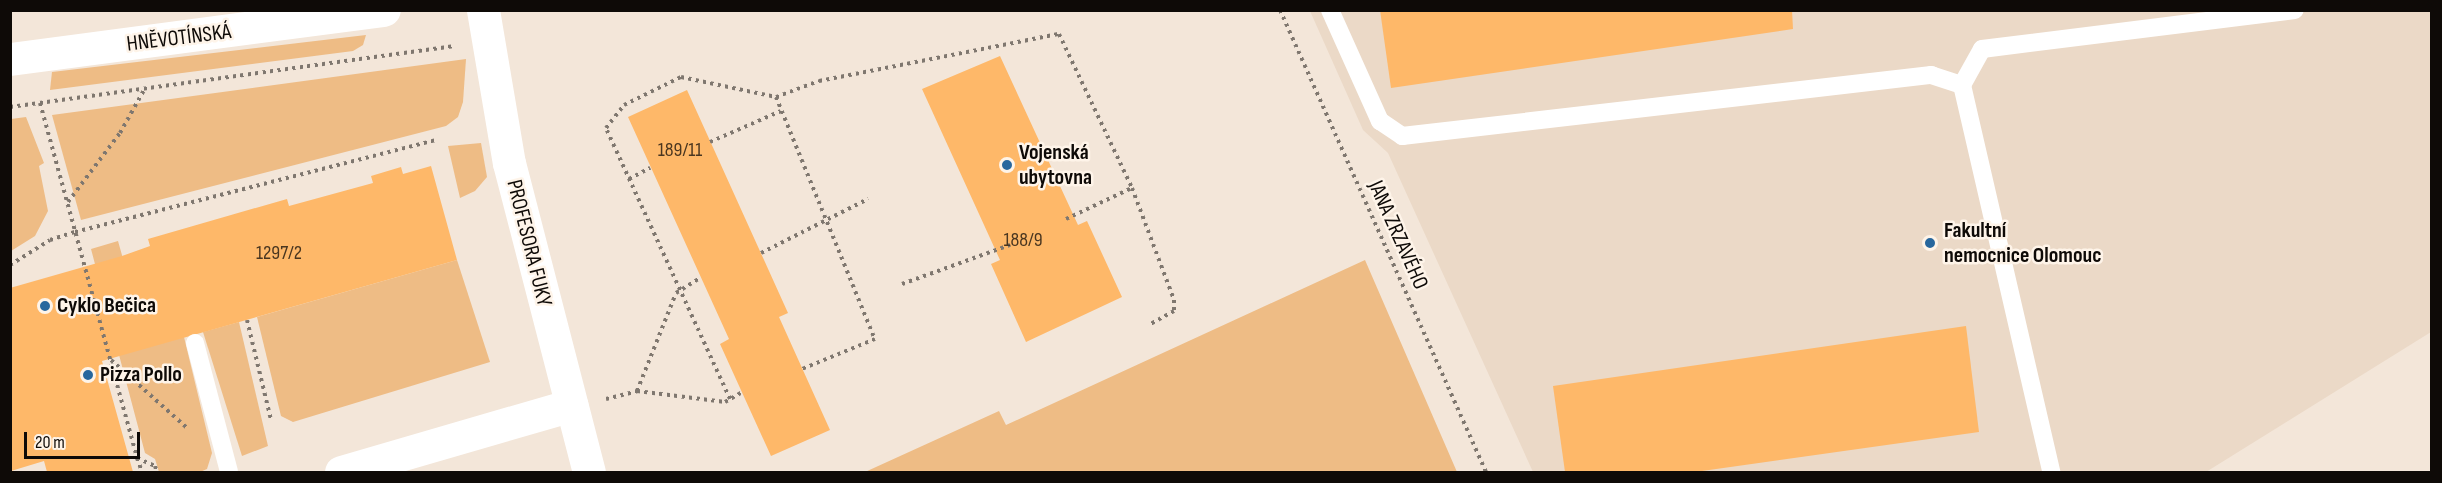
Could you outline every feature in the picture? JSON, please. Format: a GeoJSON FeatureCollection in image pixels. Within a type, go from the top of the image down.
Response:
{"type":"FeatureCollection","features":[{"type":"Feature","properties":{"kind":"street","name":"HNĚVOTÍNSKÁ"},"geometry":{"type":"LineString","coordinates":[[10,59],[384,10]]}},
{"type":"Feature","properties":{"kind":"street","name":"PROFESORA FUKY"},"geometry":{"type":"LineString","coordinates":[[485,26],[509,164],[582,404],[589,472]]}},
{"type":"Feature","properties":{"kind":"street"},"geometry":{"type":"LineString","coordinates":[[341,472],[582,404]]}},
{"type":"Feature","properties":{"kind":"lane"},"geometry":{"type":"LineString","coordinates":[[1330,10],[1380,122],[1402,136],[1931,75],[1962,85]]}},
{"type":"Feature","properties":{"kind":"lane"},"geometry":{"type":"LineString","coordinates":[[2051,472],[1962,85],[1982,49],[2295,10]]}},
{"type":"Feature","properties":{"kind":"lane"},"geometry":{"type":"LineString","coordinates":[[195,343],[227,467]]}},
{"type":"Feature","properties":{"kind":"path","name":"JANA ZRZAVÉHO"},"geometry":{"type":"LineString","coordinates":[[1280,10],[1486,472]]}},
{"type":"Feature","properties":{"kind":"path"},"geometry":{"type":"LineString","coordinates":[[10,107],[144,90],[485,26]]}},
{"type":"Feature","properties":{"kind":"path"},"geometry":{"type":"LineString","coordinates":[[730,399],[606,128],[624,105],[681,77],[776,97],[819,81],[1059,34],[1132,188],[1174,300],[1174,311],[1149,325]]}},
{"type":"Feature","properties":{"kind":"path"},"geometry":{"type":"LineString","coordinates":[[68,203],[120,133],[144,90]]}},
{"type":"Feature","properties":{"kind":"path"},"geometry":{"type":"LineString","coordinates":[[776,97],[874,339],[802,369]]}},
{"type":"Feature","properties":{"kind":"path"},"geometry":{"type":"LineString","coordinates":[[40,103],[142,472]]}},
{"type":"Feature","properties":{"kind":"path"},"geometry":{"type":"LineString","coordinates":[[710,142],[781,111]]}},
{"type":"Feature","properties":{"kind":"path"},"geometry":{"type":"LineString","coordinates":[[10,265],[50,240],[75,232],[437,140]]}},
{"type":"Feature","properties":{"kind":"path"},"geometry":{"type":"LineString","coordinates":[[629,179],[650,168]]}},
{"type":"Feature","properties":{"kind":"path"},"geometry":{"type":"LineString","coordinates":[[1066,219],[1132,188]]}},
{"type":"Feature","properties":{"kind":"path"},"geometry":{"type":"LineString","coordinates":[[761,253],[868,199]]}},
{"type":"Feature","properties":{"kind":"path"},"geometry":{"type":"LineString","coordinates":[[902,284],[1010,245]]}},
{"type":"Feature","properties":{"kind":"path"},"geometry":{"type":"LineString","coordinates":[[637,391],[679,290],[700,278]]}},
{"type":"Feature","properties":{"kind":"path"},"geometry":{"type":"LineString","coordinates":[[246,320],[271,420]]}},
{"type":"Feature","properties":{"kind":"path"},"geometry":{"type":"LineString","coordinates":[[110,359],[227,467]]}},
{"type":"Feature","properties":{"kind":"path"},"geometry":{"type":"LineString","coordinates":[[582,404],[637,391],[730,399],[742,392]]}},
{"type":"Feature","properties":{"kind":"path"},"geometry":{"type":"LineString","coordinates":[[137,458],[155,466],[157,472]]}},
{"type":"Feature","properties":{"kind":"shaded area","name":"Fakultní nemocnice Olomouc"},"geometry":{"type":"Polygon","coordinates":[[[1310,11],[2431,11],[2431,332],[2206,472],[1533,472],[1388,153],[1363,130],[1310,11]]]}},
{"type":"Feature","properties":{"kind":"shaded area"},"geometry":{"type":"Polygon","coordinates":[[[366,35],[363,45],[353,51],[50,90],[52,72],[366,35]]]}},
{"type":"Feature","properties":{"kind":"shaded area"},"geometry":{"type":"Polygon","coordinates":[[[466,59],[463,102],[458,117],[446,126],[81,220],[52,115],[466,59]]]}},
{"type":"Feature","properties":{"kind":"shaded area"},"geometry":{"type":"Polygon","coordinates":[[[26,117],[44,163],[39,166],[48,211],[35,236],[11,251],[11,119],[26,117]]]}},
{"type":"Feature","properties":{"kind":"shaded area"},"geometry":{"type":"Polygon","coordinates":[[[481,143],[487,177],[475,191],[460,198],[448,146],[481,143]]]}},
{"type":"Feature","properties":{"kind":"shaded area"},"geometry":{"type":"Polygon","coordinates":[[[118,241],[148,347],[184,337],[212,453],[207,469],[200,472],[159,472],[155,459],[145,453],[91,249],[118,241]]]}},
{"type":"Feature","properties":{"kind":"shaded area"},"geometry":{"type":"Polygon","coordinates":[[[457,260],[490,362],[293,422],[281,416],[257,317],[457,260]]]}},
{"type":"Feature","properties":{"kind":"shaded area"},"geometry":{"type":"Polygon","coordinates":[[[1365,260],[1457,472],[865,472],[999,411],[1006,425],[1365,260]]]}},
{"type":"Feature","properties":{"kind":"shaded area"},"geometry":{"type":"Polygon","coordinates":[[[239,322],[268,446],[242,456],[203,332],[239,322]]]}},
{"type":"Feature","properties":{"kind":"building"},"geometry":{"type":"Polygon","coordinates":[[[1380,10],[1792,10],[1793,29],[1391,88],[1380,10]]]}},
{"type":"Feature","properties":{"kind":"building"},"geometry":{"type":"Polygon","coordinates":[[[1000,56],[1078,225],[1087,221],[1122,297],[1026,342],[991,264],[1000,260],[922,89],[1000,56]]]}},
{"type":"Feature","properties":{"kind":"building"},"geometry":{"type":"Polygon","coordinates":[[[687,90],[788,313],[779,317],[830,430],[771,456],[720,344],[729,339],[628,117],[687,90]]]}},
{"type":"Feature","properties":{"kind":"building"},"geometry":{"type":"Polygon","coordinates":[[[431,166],[457,260],[102,361],[133,472],[47,472],[44,461],[11,471],[10,288],[122,256],[150,246],[148,239],[287,199],[289,206],[373,183],[371,176],[401,167],[403,174],[431,166]]]}},
{"type":"Feature","properties":{"kind":"building"},"geometry":{"type":"Polygon","coordinates":[[[1966,326],[1979,432],[1695,472],[1565,472],[1553,386],[1966,326]]]}},
{"type":"Feature","properties":{"kind":"place","name":"Vojenská ubytovna"},"geometry":{"type":"Point","coordinates":[1007,165]}},
{"type":"Feature","properties":{"kind":"place","name":"Fakultní nemocnice Olomouc"},"geometry":{"type":"Point","coordinates":[1930,243]}},
{"type":"Feature","properties":{"kind":"place","name":"Cyklo Bečica"},"geometry":{"type":"Point","coordinates":[45,306]}},
{"type":"Feature","properties":{"kind":"place","name":"Pizza Pollo"},"geometry":{"type":"Point","coordinates":[88,375]}}]}
